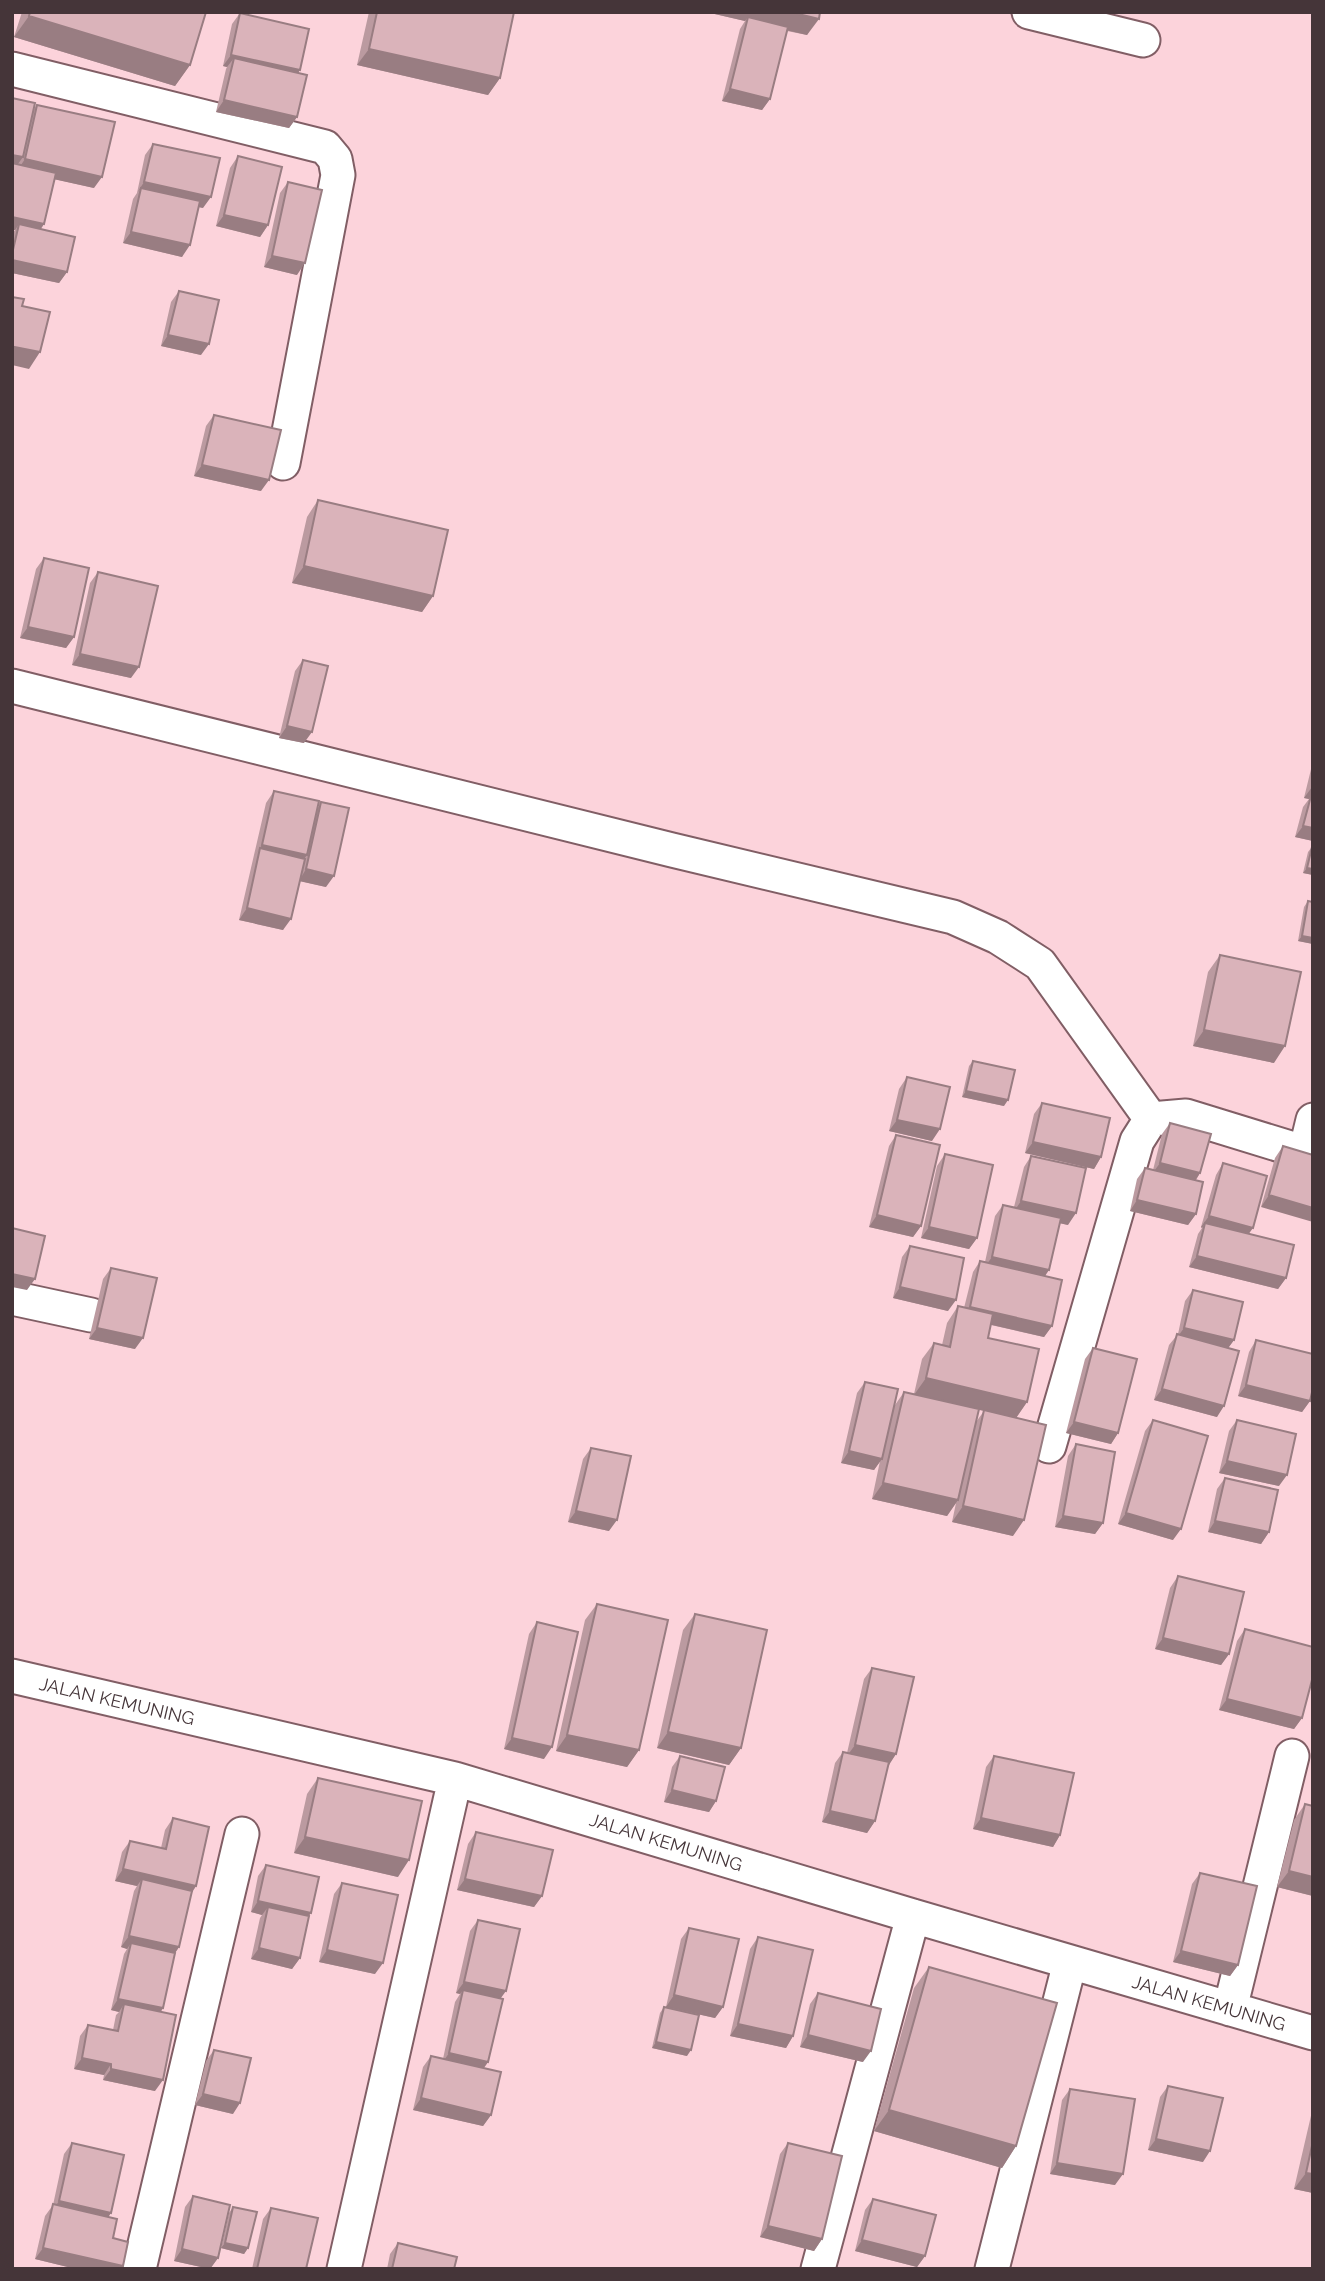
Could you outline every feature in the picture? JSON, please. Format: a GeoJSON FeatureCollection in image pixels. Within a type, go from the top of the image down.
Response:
{"type":"FeatureCollection","features":[{"type":"Feature","properties":{"kind":"street"},"geometry":{"type":"LineString","coordinates":[[1029,12],[1143,40]]}},
{"type":"Feature","properties":{"kind":"street"},"geometry":{"type":"LineString","coordinates":[[12,69],[325,147],[335,159],[338,175],[282,463]]}},
{"type":"Feature","properties":{"kind":"street"},"geometry":{"type":"LineString","coordinates":[[12,686],[953,917],[999,937],[1040,964],[1151,1119]]}},
{"type":"Feature","properties":{"kind":"street"},"geometry":{"type":"LineString","coordinates":[[1151,1119],[1186,1116],[1309,1154],[1313,1120]]}},
{"type":"Feature","properties":{"kind":"street"},"geometry":{"type":"LineString","coordinates":[[1049,1446],[1137,1140],[1151,1119]]}},
{"type":"Feature","properties":{"kind":"street"},"geometry":{"type":"LineString","coordinates":[[12,1298],[92,1315]]}},
{"type":"Feature","properties":{"kind":"street","name":"JALAN KEMUNING"},"geometry":{"type":"LineString","coordinates":[[12,1676],[455,1779],[1313,2033]]}},
{"type":"Feature","properties":{"kind":"street"},"geometry":{"type":"LineString","coordinates":[[1230,2009],[1292,1756]]}},
{"type":"Feature","properties":{"kind":"street"},"geometry":{"type":"LineString","coordinates":[[344,2269],[455,1779]]}},
{"type":"Feature","properties":{"kind":"street"},"geometry":{"type":"LineString","coordinates":[[139,2269],[242,1834]]}},
{"type":"Feature","properties":{"kind":"street"},"geometry":{"type":"LineString","coordinates":[[818,2269],[913,1916]]}},
{"type":"Feature","properties":{"kind":"street"},"geometry":{"type":"LineString","coordinates":[[992,2269],[1070,1962]]}},
{"type":"Feature","properties":{"kind":"building"},"geometry":{"type":"Polygon","coordinates":[[[30,12],[206,12],[190,65],[29,16],[30,12]]]}},
{"type":"Feature","properties":{"kind":"building"},"geometry":{"type":"Polygon","coordinates":[[[377,12],[514,12],[500,78],[369,49],[377,12]]]}},
{"type":"Feature","properties":{"kind":"building"},"geometry":{"type":"Polygon","coordinates":[[[790,12],[820,12],[819,19],[790,12]]]}},
{"type":"Feature","properties":{"kind":"building"},"geometry":{"type":"Polygon","coordinates":[[[240,13],[309,29],[300,70],[231,55],[240,13]]]}},
{"type":"Feature","properties":{"kind":"building"},"geometry":{"type":"Polygon","coordinates":[[[748,17],[788,27],[770,99],[730,89],[748,17]]]}},
{"type":"Feature","properties":{"kind":"building"},"geometry":{"type":"Polygon","coordinates":[[[234,58],[307,75],[297,117],[224,100],[234,58]]]}},
{"type":"Feature","properties":{"kind":"building"},"geometry":{"type":"Polygon","coordinates":[[[12,98],[35,103],[23,157],[12,155],[12,98]]]}},
{"type":"Feature","properties":{"kind":"building"},"geometry":{"type":"Polygon","coordinates":[[[37,105],[115,122],[102,177],[25,159],[37,105]]]}},
{"type":"Feature","properties":{"kind":"building"},"geometry":{"type":"Polygon","coordinates":[[[153,144],[220,158],[211,197],[144,182],[153,144]]]}},
{"type":"Feature","properties":{"kind":"building"},"geometry":{"type":"Polygon","coordinates":[[[238,156],[282,167],[268,225],[224,215],[238,156]]]}},
{"type":"Feature","properties":{"kind":"building"},"geometry":{"type":"Polygon","coordinates":[[[12,163],[56,173],[44,224],[12,217],[12,163]]]}},
{"type":"Feature","properties":{"kind":"building"},"geometry":{"type":"Polygon","coordinates":[[[288,182],[322,190],[305,263],[272,256],[288,182]]]}},
{"type":"Feature","properties":{"kind":"building"},"geometry":{"type":"Polygon","coordinates":[[[141,188],[200,201],[190,245],[131,232],[141,188]]]}},
{"type":"Feature","properties":{"kind":"building"},"geometry":{"type":"Polygon","coordinates":[[[19,224],[75,237],[67,272],[12,260],[19,224]]]}},
{"type":"Feature","properties":{"kind":"building"},"geometry":{"type":"Polygon","coordinates":[[[179,291],[219,300],[209,344],[168,335],[179,291]]]}},
{"type":"Feature","properties":{"kind":"building"},"geometry":{"type":"Polygon","coordinates":[[[12,297],[24,299],[22,306],[50,312],[40,352],[14,347],[12,352],[12,297]]]}},
{"type":"Feature","properties":{"kind":"building"},"geometry":{"type":"Polygon","coordinates":[[[214,415],[281,430],[269,480],[202,465],[214,415]]]}},
{"type":"Feature","properties":{"kind":"building"},"geometry":{"type":"Polygon","coordinates":[[[318,500],[448,530],[433,596],[304,566],[318,500]]]}},
{"type":"Feature","properties":{"kind":"building"},"geometry":{"type":"Polygon","coordinates":[[[44,558],[89,568],[74,637],[28,627],[44,558]]]}},
{"type":"Feature","properties":{"kind":"building"},"geometry":{"type":"Polygon","coordinates":[[[98,572],[158,586],[139,667],[80,654],[98,572]]]}},
{"type":"Feature","properties":{"kind":"building"},"geometry":{"type":"Polygon","coordinates":[[[303,660],[328,666],[312,732],[287,726],[303,660]]]}},
{"type":"Feature","properties":{"kind":"building"},"geometry":{"type":"Polygon","coordinates":[[[274,791],[319,801],[307,855],[262,845],[274,791]]]}},
{"type":"Feature","properties":{"kind":"building"},"geometry":{"type":"Polygon","coordinates":[[[1311,796],[1313,797],[1313,828],[1303,826],[1311,796]]]}},
{"type":"Feature","properties":{"kind":"building"},"geometry":{"type":"Polygon","coordinates":[[[321,802],[349,808],[334,876],[306,869],[321,802]]]}},
{"type":"Feature","properties":{"kind":"building"},"geometry":{"type":"Polygon","coordinates":[[[1313,847],[1313,869],[1307,868],[1313,847]]]}},
{"type":"Feature","properties":{"kind":"building"},"geometry":{"type":"Polygon","coordinates":[[[260,848],[305,859],[291,919],[247,908],[260,848]]]}},
{"type":"Feature","properties":{"kind":"building"},"geometry":{"type":"Polygon","coordinates":[[[1308,901],[1313,902],[1313,938],[1302,936],[1308,901]]]}},
{"type":"Feature","properties":{"kind":"building"},"geometry":{"type":"Polygon","coordinates":[[[1220,955],[1301,972],[1285,1046],[1204,1030],[1220,955]]]}},
{"type":"Feature","properties":{"kind":"building"},"geometry":{"type":"Polygon","coordinates":[[[973,1061],[1015,1070],[1008,1100],[966,1091],[973,1061]]]}},
{"type":"Feature","properties":{"kind":"building"},"geometry":{"type":"Polygon","coordinates":[[[907,1077],[950,1087],[940,1129],[897,1120],[907,1077]]]}},
{"type":"Feature","properties":{"kind":"building"},"geometry":{"type":"Polygon","coordinates":[[[1042,1103],[1110,1118],[1101,1157],[1033,1142],[1042,1103]]]}},
{"type":"Feature","properties":{"kind":"building"},"geometry":{"type":"Polygon","coordinates":[[[1170,1123],[1211,1134],[1200,1173],[1160,1163],[1170,1123]]]}},
{"type":"Feature","properties":{"kind":"building"},"geometry":{"type":"Polygon","coordinates":[[[896,1135],[940,1145],[921,1226],[877,1215],[896,1135]]]}},
{"type":"Feature","properties":{"kind":"building"},"geometry":{"type":"Polygon","coordinates":[[[1283,1146],[1313,1155],[1313,1208],[1269,1195],[1283,1146]]]}},
{"type":"Feature","properties":{"kind":"building"},"geometry":{"type":"Polygon","coordinates":[[[945,1154],[993,1165],[977,1238],[929,1227],[945,1154]]]}},
{"type":"Feature","properties":{"kind":"building"},"geometry":{"type":"Polygon","coordinates":[[[1031,1156],[1086,1168],[1076,1213],[1021,1201],[1031,1156]]]}},
{"type":"Feature","properties":{"kind":"building"},"geometry":{"type":"Polygon","coordinates":[[[1223,1163],[1267,1176],[1253,1228],[1209,1216],[1223,1163]]]}},
{"type":"Feature","properties":{"kind":"building"},"geometry":{"type":"Polygon","coordinates":[[[1145,1168],[1203,1182],[1196,1214],[1137,1200],[1145,1168]]]}},
{"type":"Feature","properties":{"kind":"building"},"geometry":{"type":"Polygon","coordinates":[[[1003,1205],[1061,1218],[1049,1270],[992,1257],[1003,1205]]]}},
{"type":"Feature","properties":{"kind":"building"},"geometry":{"type":"Polygon","coordinates":[[[1205,1223],[1294,1245],[1286,1278],[1197,1256],[1205,1223]]]}},
{"type":"Feature","properties":{"kind":"building"},"geometry":{"type":"Polygon","coordinates":[[[12,1228],[45,1236],[35,1279],[12,1274],[12,1228]]]}},
{"type":"Feature","properties":{"kind":"building"},"geometry":{"type":"Polygon","coordinates":[[[910,1246],[964,1258],[956,1300],[900,1287],[910,1246]]]}},
{"type":"Feature","properties":{"kind":"building"},"geometry":{"type":"Polygon","coordinates":[[[980,1261],[1062,1280],[1052,1326],[970,1307],[980,1261]]]}},
{"type":"Feature","properties":{"kind":"building"},"geometry":{"type":"Polygon","coordinates":[[[111,1268],[157,1278],[143,1338],[97,1328],[111,1268]]]}},
{"type":"Feature","properties":{"kind":"building"},"geometry":{"type":"Polygon","coordinates":[[[1193,1290],[1243,1302],[1234,1340],[1184,1328],[1193,1290]]]}},
{"type":"Feature","properties":{"kind":"building"},"geometry":{"type":"Polygon","coordinates":[[[958,1306],[993,1314],[988,1338],[1039,1349],[1027,1402],[926,1378],[934,1343],[950,1347],[958,1306]]]}},
{"type":"Feature","properties":{"kind":"building"},"geometry":{"type":"Polygon","coordinates":[[[1177,1334],[1239,1351],[1224,1406],[1162,1389],[1177,1334]]]}},
{"type":"Feature","properties":{"kind":"building"},"geometry":{"type":"Polygon","coordinates":[[[1256,1340],[1313,1354],[1313,1388],[1310,1401],[1246,1385],[1256,1340]]]}},
{"type":"Feature","properties":{"kind":"building"},"geometry":{"type":"Polygon","coordinates":[[[1093,1348],[1137,1359],[1118,1433],[1074,1422],[1093,1348]]]}},
{"type":"Feature","properties":{"kind":"building"},"geometry":{"type":"Polygon","coordinates":[[[865,1382],[898,1389],[882,1459],[849,1451],[865,1382]]]}},
{"type":"Feature","properties":{"kind":"building"},"geometry":{"type":"Polygon","coordinates":[[[904,1392],[979,1409],[958,1500],[883,1483],[904,1392]]]}},
{"type":"Feature","properties":{"kind":"building"},"geometry":{"type":"Polygon","coordinates":[[[984,1410],[1046,1425],[1024,1520],[963,1506],[984,1410]]]}},
{"type":"Feature","properties":{"kind":"building"},"geometry":{"type":"Polygon","coordinates":[[[1153,1420],[1208,1436],[1181,1529],[1126,1513],[1153,1420]]]}},
{"type":"Feature","properties":{"kind":"building"},"geometry":{"type":"Polygon","coordinates":[[[1237,1420],[1296,1434],[1287,1475],[1227,1461],[1237,1420]]]}},
{"type":"Feature","properties":{"kind":"building"},"geometry":{"type":"Polygon","coordinates":[[[1076,1444],[1115,1452],[1103,1523],[1063,1516],[1076,1444]]]}},
{"type":"Feature","properties":{"kind":"building"},"geometry":{"type":"Polygon","coordinates":[[[591,1448],[631,1456],[617,1520],[576,1511],[591,1448]]]}},
{"type":"Feature","properties":{"kind":"building"},"geometry":{"type":"Polygon","coordinates":[[[1225,1478],[1278,1490],[1269,1532],[1215,1521],[1225,1478]]]}},
{"type":"Feature","properties":{"kind":"building"},"geometry":{"type":"Polygon","coordinates":[[[1178,1576],[1244,1592],[1229,1654],[1163,1638],[1178,1576]]]}},
{"type":"Feature","properties":{"kind":"building"},"geometry":{"type":"Polygon","coordinates":[[[597,1604],[668,1620],[639,1750],[567,1735],[597,1604]]]}},
{"type":"Feature","properties":{"kind":"building"},"geometry":{"type":"Polygon","coordinates":[[[695,1614],[767,1630],[741,1748],[668,1732],[695,1614]]]}},
{"type":"Feature","properties":{"kind":"building"},"geometry":{"type":"Polygon","coordinates":[[[537,1622],[578,1632],[552,1747],[512,1738],[537,1622]]]}},
{"type":"Feature","properties":{"kind":"building"},"geometry":{"type":"Polygon","coordinates":[[[1245,1629],[1313,1647],[1313,1676],[1302,1718],[1227,1699],[1245,1629]]]}},
{"type":"Feature","properties":{"kind":"building"},"geometry":{"type":"Polygon","coordinates":[[[872,1668],[914,1677],[896,1754],[855,1745],[872,1668]]]}},
{"type":"Feature","properties":{"kind":"building"},"geometry":{"type":"Polygon","coordinates":[[[843,1752],[889,1762],[875,1821],[830,1811],[843,1752]]]}},
{"type":"Feature","properties":{"kind":"building"},"geometry":{"type":"Polygon","coordinates":[[[680,1756],[725,1767],[716,1801],[672,1790],[680,1756]]]}},
{"type":"Feature","properties":{"kind":"building"},"geometry":{"type":"Polygon","coordinates":[[[994,1756],[1074,1773],[1060,1835],[981,1818],[994,1756]]]}},
{"type":"Feature","properties":{"kind":"building"},"geometry":{"type":"Polygon","coordinates":[[[318,1778],[422,1801],[409,1860],[305,1837],[318,1778]]]}},
{"type":"Feature","properties":{"kind":"building"},"geometry":{"type":"Polygon","coordinates":[[[1305,1804],[1313,1806],[1313,1877],[1289,1871],[1305,1804]]]}},
{"type":"Feature","properties":{"kind":"building"},"geometry":{"type":"Polygon","coordinates":[[[173,1818],[209,1827],[196,1886],[123,1869],[130,1841],[166,1849],[173,1818]]]}},
{"type":"Feature","properties":{"kind":"building"},"geometry":{"type":"Polygon","coordinates":[[[476,1832],[553,1850],[542,1896],[465,1879],[476,1832]]]}},
{"type":"Feature","properties":{"kind":"building"},"geometry":{"type":"Polygon","coordinates":[[[266,1865],[319,1877],[311,1913],[258,1901],[266,1865]]]}},
{"type":"Feature","properties":{"kind":"building"},"geometry":{"type":"Polygon","coordinates":[[[1200,1873],[1257,1886],[1238,1965],[1181,1951],[1200,1873]]]}},
{"type":"Feature","properties":{"kind":"building"},"geometry":{"type":"Polygon","coordinates":[[[142,1879],[192,1891],[179,1947],[129,1936],[142,1879]]]}},
{"type":"Feature","properties":{"kind":"building"},"geometry":{"type":"Polygon","coordinates":[[[342,1883],[398,1895],[383,1963],[327,1950],[342,1883]]]}},
{"type":"Feature","properties":{"kind":"building"},"geometry":{"type":"Polygon","coordinates":[[[268,1907],[309,1916],[300,1958],[259,1948],[268,1907]]]}},
{"type":"Feature","properties":{"kind":"building"},"geometry":{"type":"Polygon","coordinates":[[[478,1920],[520,1929],[506,1991],[464,1982],[478,1920]]]}},
{"type":"Feature","properties":{"kind":"building"},"geometry":{"type":"Polygon","coordinates":[[[689,1928],[739,1939],[723,2007],[674,1995],[689,1928]]]}},
{"type":"Feature","properties":{"kind":"building"},"geometry":{"type":"Polygon","coordinates":[[[758,1937],[813,1950],[793,2036],[738,2024],[758,1937]]]}},
{"type":"Feature","properties":{"kind":"building"},"geometry":{"type":"Polygon","coordinates":[[[131,1943],[175,1953],[163,2008],[118,1999],[131,1943]]]}},
{"type":"Feature","properties":{"kind":"building"},"geometry":{"type":"Polygon","coordinates":[[[929,1967],[1057,2003],[1016,2146],[889,2110],[929,1967]]]}},
{"type":"Feature","properties":{"kind":"building"},"geometry":{"type":"Polygon","coordinates":[[[463,1990],[503,1999],[488,2062],[449,2053],[463,1990]]]}},
{"type":"Feature","properties":{"kind":"building"},"geometry":{"type":"Polygon","coordinates":[[[818,1993],[881,2009],[871,2051],[808,2035],[818,1993]]]}},
{"type":"Feature","properties":{"kind":"building"},"geometry":{"type":"Polygon","coordinates":[[[124,2004],[176,2015],[163,2080],[111,2069],[111,2064],[82,2058],[88,2025],[118,2031],[124,2004]]]}},
{"type":"Feature","properties":{"kind":"building"},"geometry":{"type":"Polygon","coordinates":[[[664,2007],[699,2015],[691,2050],[656,2042],[664,2007]]]}},
{"type":"Feature","properties":{"kind":"building"},"geometry":{"type":"Polygon","coordinates":[[[214,2050],[251,2058],[240,2103],[203,2094],[214,2050]]]}},
{"type":"Feature","properties":{"kind":"building"},"geometry":{"type":"Polygon","coordinates":[[[431,2056],[501,2072],[491,2115],[421,2098],[431,2056]]]}},
{"type":"Feature","properties":{"kind":"building"},"geometry":{"type":"Polygon","coordinates":[[[1168,2086],[1223,2098],[1210,2151],[1156,2139],[1168,2086]]]}},
{"type":"Feature","properties":{"kind":"building"},"geometry":{"type":"Polygon","coordinates":[[[1070,2089],[1135,2099],[1123,2174],[1057,2163],[1070,2089]]]}},
{"type":"Feature","properties":{"kind":"building"},"geometry":{"type":"Polygon","coordinates":[[[1313,2141],[1313,2174],[1306,2173],[1313,2141]]]}},
{"type":"Feature","properties":{"kind":"building"},"geometry":{"type":"Polygon","coordinates":[[[72,2143],[124,2155],[111,2213],[59,2201],[72,2143]]]}},
{"type":"Feature","properties":{"kind":"building"},"geometry":{"type":"Polygon","coordinates":[[[788,2143],[842,2156],[822,2239],[768,2226],[788,2143]]]}},
{"type":"Feature","properties":{"kind":"building"},"geometry":{"type":"Polygon","coordinates":[[[193,2196],[230,2205],[218,2258],[182,2249],[193,2196]]]}},
{"type":"Feature","properties":{"kind":"building"},"geometry":{"type":"Polygon","coordinates":[[[873,2199],[936,2215],[925,2256],[862,2240],[873,2199]]]}},
{"type":"Feature","properties":{"kind":"building"},"geometry":{"type":"Polygon","coordinates":[[[53,2204],[117,2219],[113,2238],[128,2242],[123,2266],[43,2248],[53,2204]]]}},
{"type":"Feature","properties":{"kind":"building"},"geometry":{"type":"Polygon","coordinates":[[[233,2207],[257,2212],[248,2248],[225,2243],[233,2207]]]}},
{"type":"Feature","properties":{"kind":"building"},"geometry":{"type":"Polygon","coordinates":[[[271,2208],[318,2218],[306,2269],[257,2269],[271,2208]]]}},
{"type":"Feature","properties":{"kind":"building"},"geometry":{"type":"Polygon","coordinates":[[[398,2243],[457,2257],[454,2269],[392,2269],[398,2243]]]}}]}
